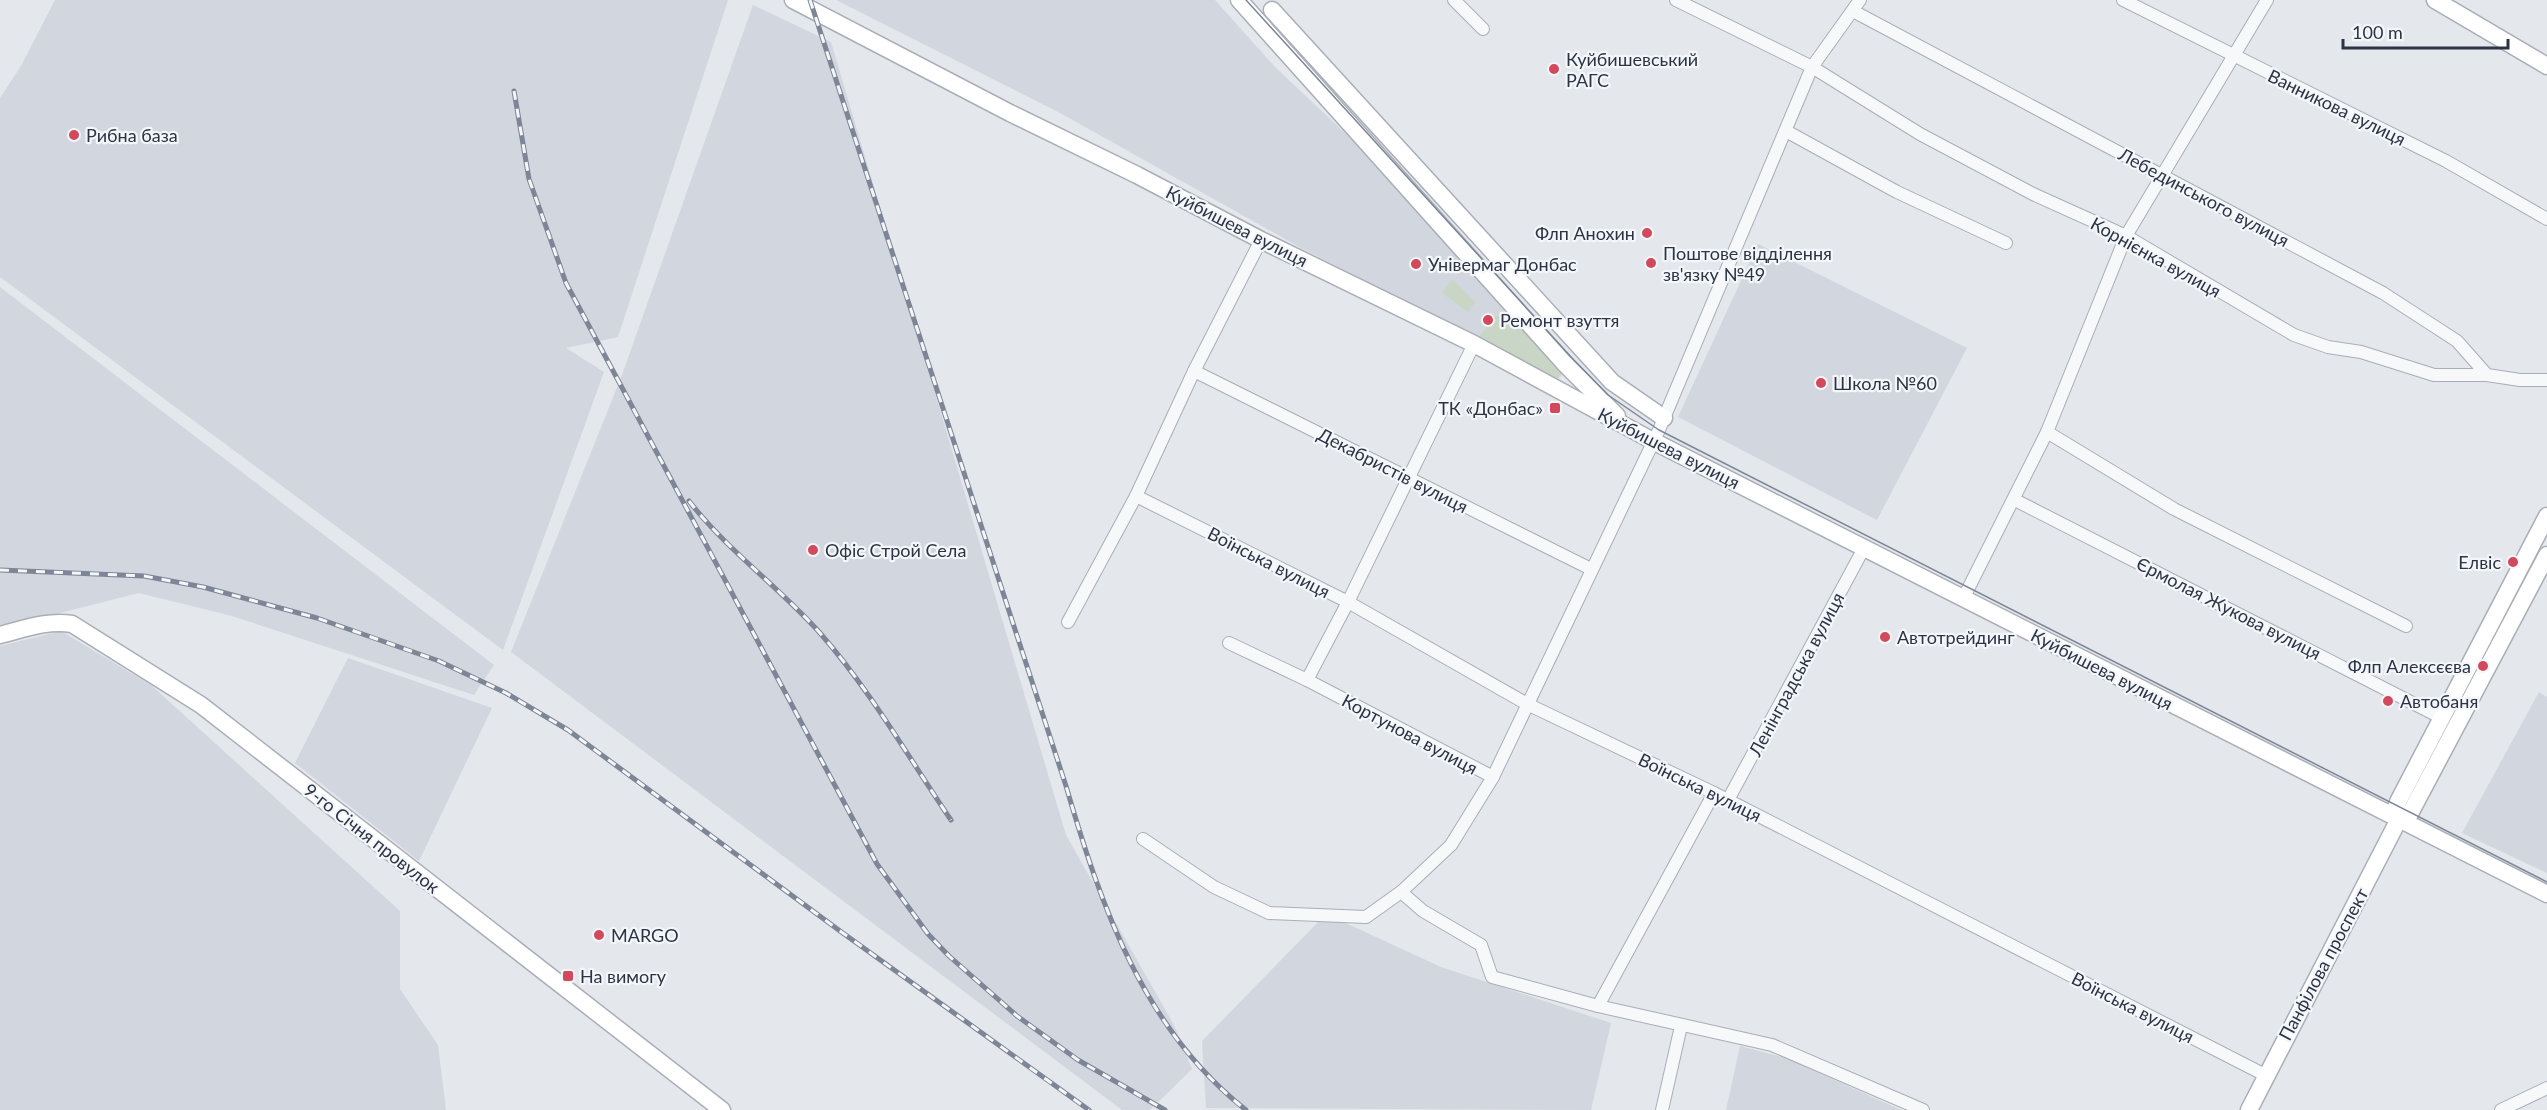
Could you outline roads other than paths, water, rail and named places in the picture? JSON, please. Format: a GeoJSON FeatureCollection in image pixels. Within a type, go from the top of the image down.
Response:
{"type":"FeatureCollection","features":[{"type":"Feature","properties":{"kind":"main road","name":"Куйбишева вулиця"},"geometry":{"type":"LineString","coordinates":[[793,0],[1261,240],[1474,344],[1560,393],[1963,599],[2404,816],[2547,894]]}},
{"type":"Feature","properties":{"kind":"main road"},"geometry":{"type":"LineString","coordinates":[[1239,0],[1564,363],[1629,427]]}},
{"type":"Feature","properties":{"kind":"main road"},"geometry":{"type":"LineString","coordinates":[[2435,0],[2547,66]]}},
{"type":"Feature","properties":{"kind":"main road"},"geometry":{"type":"LineString","coordinates":[[1267,5],[1270,36]]}},
{"type":"Feature","properties":{"kind":"main road"},"geometry":{"type":"LineString","coordinates":[[1267,5],[1612,382],[1664,418]]}},
{"type":"Feature","properties":{"kind":"main road"},"geometry":{"type":"LineString","coordinates":[[2404,816],[2396,807],[2547,516]]}},
{"type":"Feature","properties":{"kind":"main road","name":"Панфілова проспект"},"geometry":{"type":"LineString","coordinates":[[2249,1110],[2265,1075],[2404,816],[2547,555]]}},
{"type":"Feature","properties":{"kind":"main road","name":"9-го Січня провулок"},"geometry":{"type":"LineString","coordinates":[[0,635],[40,624],[57,622],[72,624],[201,705],[722,1110]]}},
{"type":"Feature","properties":{"kind":"street"},"geometry":{"type":"LineString","coordinates":[[1454,0],[1483,29]]}},
{"type":"Feature","properties":{"kind":"street"},"geometry":{"type":"LineString","coordinates":[[1676,0],[1812,67]]}},
{"type":"Feature","properties":{"kind":"street"},"geometry":{"type":"LineString","coordinates":[[1493,777],[1664,418],[1812,67],[1860,0]]}},
{"type":"Feature","properties":{"kind":"street","name":"Ванникова вулиця"},"geometry":{"type":"LineString","coordinates":[[2123,0],[2145,5],[2235,56],[2445,161],[2547,219]]}},
{"type":"Feature","properties":{"kind":"street"},"geometry":{"type":"LineString","coordinates":[[1963,599],[2015,500],[2047,432],[2126,236],[2267,0]]}},
{"type":"Feature","properties":{"kind":"street","name":"Лебединського вулиця"},"geometry":{"type":"LineString","coordinates":[[1853,11],[2384,293],[2457,341],[2487,375]]}},
{"type":"Feature","properties":{"kind":"street","name":"Корнієнка вулиця"},"geometry":{"type":"LineString","coordinates":[[1812,67],[1920,134],[2033,194],[2126,236],[2294,335],[2328,347],[2361,352],[2434,375],[2487,375]]}},
{"type":"Feature","properties":{"kind":"street"},"geometry":{"type":"LineString","coordinates":[[1786,131],[1897,192],[2006,243]]}},
{"type":"Feature","properties":{"kind":"street"},"geometry":{"type":"LineString","coordinates":[[1068,622],[1136,496],[1194,371],[1261,240]]}},
{"type":"Feature","properties":{"kind":"street"},"geometry":{"type":"LineString","coordinates":[[1307,680],[1348,602],[1474,344]]}},
{"type":"Feature","properties":{"kind":"street","name":"Декабристів вулиця"},"geometry":{"type":"LineString","coordinates":[[1194,371],[1591,570]]}},
{"type":"Feature","properties":{"kind":"street"},"geometry":{"type":"LineString","coordinates":[[2487,375],[2520,380],[2547,380]]}},
{"type":"Feature","properties":{"kind":"street"},"geometry":{"type":"LineString","coordinates":[[2047,432],[2174,509],[2406,626]]}},
{"type":"Feature","properties":{"kind":"street","name":"Воїнська вулиця"},"geometry":{"type":"LineString","coordinates":[[1136,496],[1348,602],[1527,704],[1728,800],[2265,1075]]}},
{"type":"Feature","properties":{"kind":"street","name":"Єрмолая Жукова вулиця"},"geometry":{"type":"LineString","coordinates":[[2015,500],[2442,718]]}},
{"type":"Feature","properties":{"kind":"street","name":"Ленінградська вулиця"},"geometry":{"type":"LineString","coordinates":[[1728,800],[1864,548]]}},
{"type":"Feature","properties":{"kind":"street","name":"Кортунова вулиця"},"geometry":{"type":"LineString","coordinates":[[1143,839],[1214,887],[1269,913],[1366,917],[1401,892],[1451,845],[1493,777],[1307,680],[1229,643]]}},
{"type":"Feature","properties":{"kind":"street"},"geometry":{"type":"LineString","coordinates":[[1598,1006],[1714,793]]}},
{"type":"Feature","properties":{"kind":"street"},"geometry":{"type":"LineString","coordinates":[[1401,892],[1423,912],[1481,945],[1492,977],[1598,1006],[1772,1045],[1923,1110]]}},
{"type":"Feature","properties":{"kind":"street"},"geometry":{"type":"LineString","coordinates":[[1662,1110],[1681,1026]]}},
{"type":"Feature","properties":{"kind":"street"},"geometry":{"type":"LineString","coordinates":[[2501,1110],[2547,1088]]}},
{"type":"Feature","properties":{"kind":"tram line"},"geometry":{"type":"LineString","coordinates":[[1246,0],[1572,358],[1608,395],[1659,430],[2547,882]]}},
{"type":"Feature","properties":{"kind":"railway"},"geometry":{"type":"LineString","coordinates":[[810,0],[1094,876],[1111,920],[1130,963],[1153,1004],[1179,1042],[1210,1078],[1246,1110]]}},
{"type":"Feature","properties":{"kind":"railway"},"geometry":{"type":"LineString","coordinates":[[514,91],[529,179],[566,283],[877,864],[928,934],[949,956],[1017,1016],[1078,1060],[1165,1110]]}},
{"type":"Feature","properties":{"kind":"railway"},"geometry":{"type":"LineString","coordinates":[[689,501],[720,536],[820,633],[856,678],[951,820]]}},
{"type":"Feature","properties":{"kind":"railway"},"geometry":{"type":"LineString","coordinates":[[0,570],[144,576],[203,587],[317,618],[439,661],[506,693],[568,730],[840,931],[1089,1110]]}},
{"type":"Feature","properties":{"kind":"place","name":"Куйбишевський РАГС"},"geometry":{"type":"Point","coordinates":[1554,69]}},
{"type":"Feature","properties":{"kind":"place","name":"Рибна база"},"geometry":{"type":"Point","coordinates":[74,135]}},
{"type":"Feature","properties":{"kind":"place","name":"Флп Анохин"},"geometry":{"type":"Point","coordinates":[1647,233]}},
{"type":"Feature","properties":{"kind":"place","name":"Поштове відділення зв'язку №49"},"geometry":{"type":"Point","coordinates":[1651,263]}},
{"type":"Feature","properties":{"kind":"place","name":"Універмаг Донбас"},"geometry":{"type":"Point","coordinates":[1416,264]}},
{"type":"Feature","properties":{"kind":"place","name":"Ремонт взуття"},"geometry":{"type":"Point","coordinates":[1488,320]}},
{"type":"Feature","properties":{"kind":"place","name":"Школа №60"},"geometry":{"type":"Point","coordinates":[1821,383]}},
{"type":"Feature","properties":{"kind":"place","name":"ТК «Донбас»"},"geometry":{"type":"Point","coordinates":[1555,408]}},
{"type":"Feature","properties":{"kind":"place","name":"Офіс Строй Села"},"geometry":{"type":"Point","coordinates":[813,550]}},
{"type":"Feature","properties":{"kind":"place","name":"Елвіс"},"geometry":{"type":"Point","coordinates":[2513,562]}},
{"type":"Feature","properties":{"kind":"place","name":"Автотрейдинг"},"geometry":{"type":"Point","coordinates":[1885,637]}},
{"type":"Feature","properties":{"kind":"place","name":"Флп Алексєєва"},"geometry":{"type":"Point","coordinates":[2483,666]}},
{"type":"Feature","properties":{"kind":"place","name":"Автобаня"},"geometry":{"type":"Point","coordinates":[2388,701]}},
{"type":"Feature","properties":{"kind":"place","name":"MARGO"},"geometry":{"type":"Point","coordinates":[599,935]}},
{"type":"Feature","properties":{"kind":"place","name":"На вимогу"},"geometry":{"type":"Point","coordinates":[568,976]}}]}
